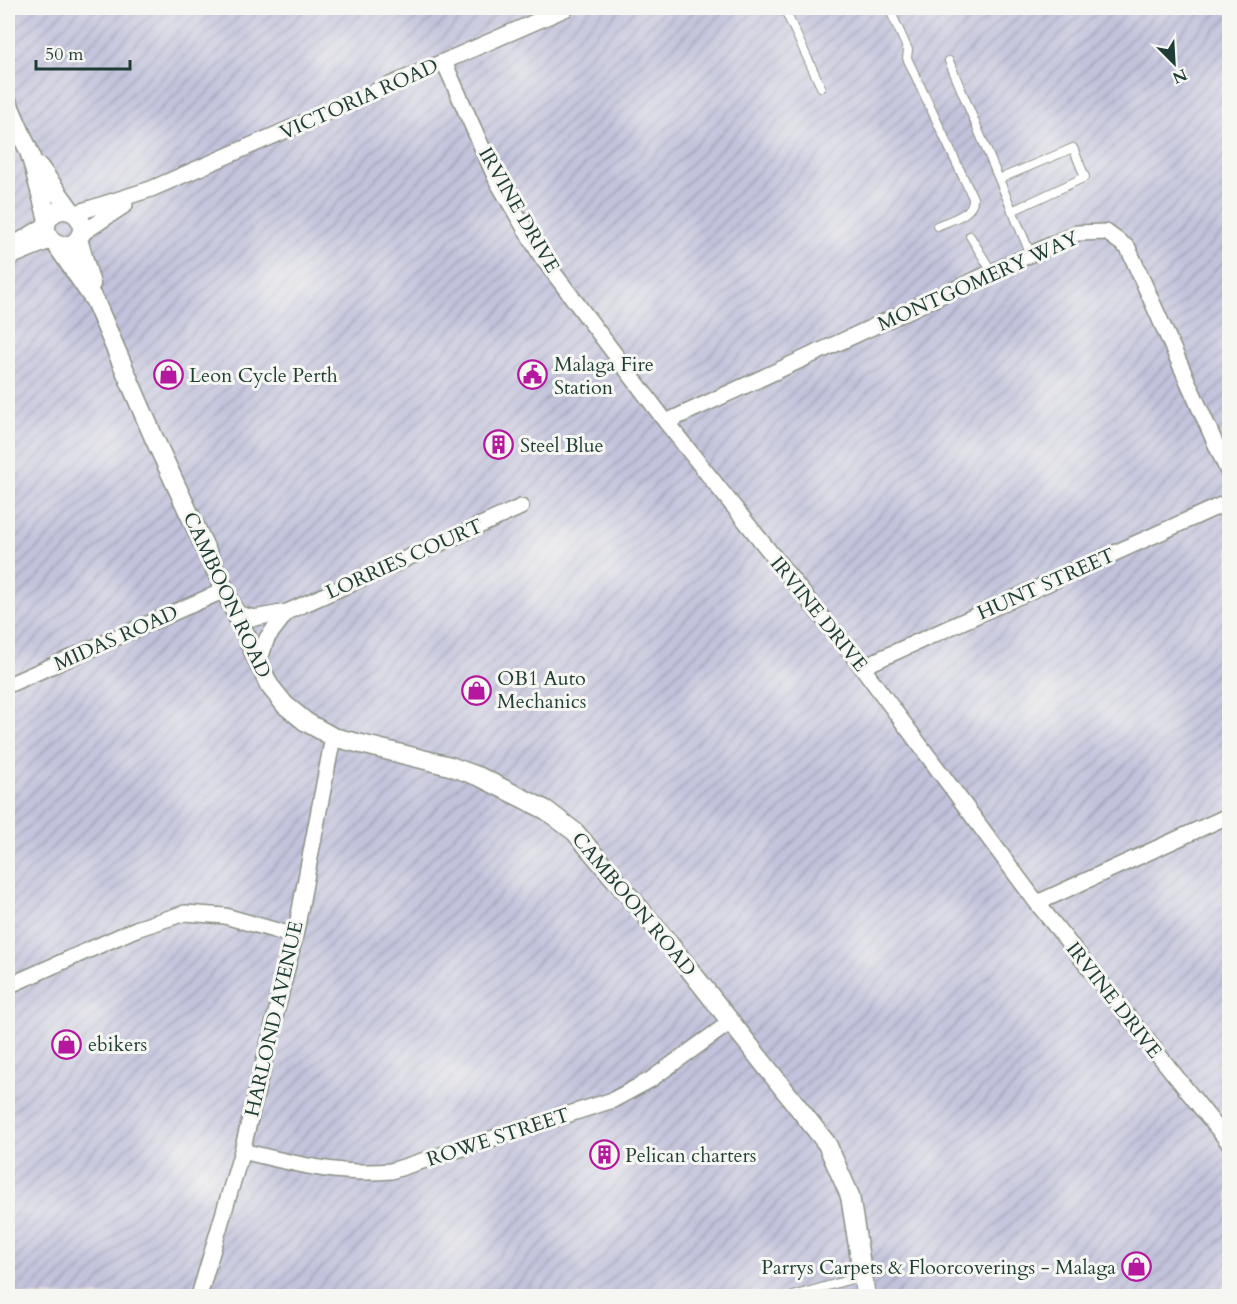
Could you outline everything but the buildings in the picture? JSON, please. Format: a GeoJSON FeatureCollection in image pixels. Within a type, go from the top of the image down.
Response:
{"type":"FeatureCollection","features":[{"type":"Feature","properties":{"kind":"street","name":"VICTORIA ROAD"},"geometry":{"type":"LineString","coordinates":[[73,212],[151,189],[567,8]]}},
{"type":"Feature","properties":{"kind":"street","name":"IRVINE DRIVE"},"geometry":{"type":"LineString","coordinates":[[444,62],[497,181],[541,256],[666,422],[862,667],[1037,903],[1229,1143]]}},
{"type":"Feature","properties":{"kind":"street","name":"CAMBOON ROAD"},"geometry":{"type":"LineString","coordinates":[[8,103],[30,154],[51,232],[95,301],[269,685],[285,705],[306,722],[333,737],[450,766],[519,794],[546,810],[575,832],[732,1021],[827,1144],[850,1196],[866,1296]]}},
{"type":"Feature","properties":{"kind":"street","name":"CAMBOON ROAD"},"geometry":{"type":"LineString","coordinates":[[30,154],[73,212]]}},
{"type":"Feature","properties":{"kind":"street","name":"VICTORIA ROAD"},"geometry":{"type":"LineString","coordinates":[[80,236],[151,189]]}},
{"type":"Feature","properties":{"kind":"street"},"geometry":{"type":"LineString","coordinates":[[8,258],[51,232],[60,210],[73,212],[82,222],[80,236],[68,245],[51,232]]}},
{"type":"Feature","properties":{"kind":"street"},"geometry":{"type":"LineString","coordinates":[[8,248],[51,232]]}},
{"type":"Feature","properties":{"kind":"street","name":"MONTGOMERY WAY"},"geometry":{"type":"LineString","coordinates":[[666,422],[1077,234],[1106,232],[1128,248],[1230,476]]}},
{"type":"Feature","properties":{"kind":"street","name":"CAMBOON ROAD"},"geometry":{"type":"LineString","coordinates":[[80,236],[95,301]]}},
{"type":"Feature","properties":{"kind":"street","name":"HUNT STREET"},"geometry":{"type":"LineString","coordinates":[[862,667],[1230,501]]}},
{"type":"Feature","properties":{"kind":"street","name":"LORRIES COURT"},"geometry":{"type":"LineString","coordinates":[[235,613],[254,618],[287,612],[521,507]]}},
{"type":"Feature","properties":{"kind":"street","name":"MIDAS ROAD"},"geometry":{"type":"LineString","coordinates":[[8,686],[225,590]]}},
{"type":"Feature","properties":{"kind":"street","name":"LORRIES COURT"},"geometry":{"type":"LineString","coordinates":[[258,665],[267,638],[287,612]]}},
{"type":"Feature","properties":{"kind":"street","name":"HARLOND AVENUE"},"geometry":{"type":"LineString","coordinates":[[199,1296],[242,1151],[295,936],[333,737]]}},
{"type":"Feature","properties":{"kind":"street"},"geometry":{"type":"LineString","coordinates":[[1037,903],[1230,815]]}},
{"type":"Feature","properties":{"kind":"street"},"geometry":{"type":"LineString","coordinates":[[8,986],[136,929],[185,913],[225,916],[295,936]]}},
{"type":"Feature","properties":{"kind":"street","name":"ROWE STREET"},"geometry":{"type":"LineString","coordinates":[[242,1151],[327,1171],[363,1174],[391,1171],[613,1100],[650,1080],[732,1021]]}},
{"type":"Feature","properties":{"kind":"lane"},"geometry":{"type":"LineString","coordinates":[[784,8],[821,87]]}},
{"type":"Feature","properties":{"kind":"lane"},"geometry":{"type":"LineString","coordinates":[[889,8],[908,50],[907,58],[973,198],[973,204],[968,212],[937,226]]}},
{"type":"Feature","properties":{"kind":"lane"},"geometry":{"type":"LineString","coordinates":[[949,62],[1031,255]]}},
{"type":"Feature","properties":{"kind":"lane"},"geometry":{"type":"LineString","coordinates":[[999,179],[1073,148],[1080,161],[1085,177],[1012,211]]}},
{"type":"Feature","properties":{"kind":"lane"},"geometry":{"type":"LineString","coordinates":[[970,236],[992,273]]}},
{"type":"Feature","properties":{"kind":"lane"},"geometry":{"type":"LineString","coordinates":[[793,1296],[862,1275]]}},
{"type":"Feature","properties":{"kind":"shaded area"},"geometry":{"type":"Polygon","coordinates":[[[8,8],[1229,8],[1229,1296],[8,1296],[8,8]]]}},
{"type":"Feature","properties":{"kind":"place","name":"Leon Cycle Perth"},"geometry":{"type":"Point","coordinates":[168,375]}},
{"type":"Feature","properties":{"kind":"place","name":"Malaga Fire Station"},"geometry":{"type":"Point","coordinates":[533,375]}},
{"type":"Feature","properties":{"kind":"place","name":"Steel Blue"},"geometry":{"type":"Point","coordinates":[499,445]}},
{"type":"Feature","properties":{"kind":"place","name":"OB1 Auto Mechanics"},"geometry":{"type":"Point","coordinates":[476,690]}},
{"type":"Feature","properties":{"kind":"place","name":"ebikers"},"geometry":{"type":"Point","coordinates":[67,1044]}},
{"type":"Feature","properties":{"kind":"place","name":"Pelican charters"},"geometry":{"type":"Point","coordinates":[604,1155]}},
{"type":"Feature","properties":{"kind":"place","name":"Parrys Carpets & Floorcoverings - Malaga"},"geometry":{"type":"Point","coordinates":[1137,1267]}}]}
